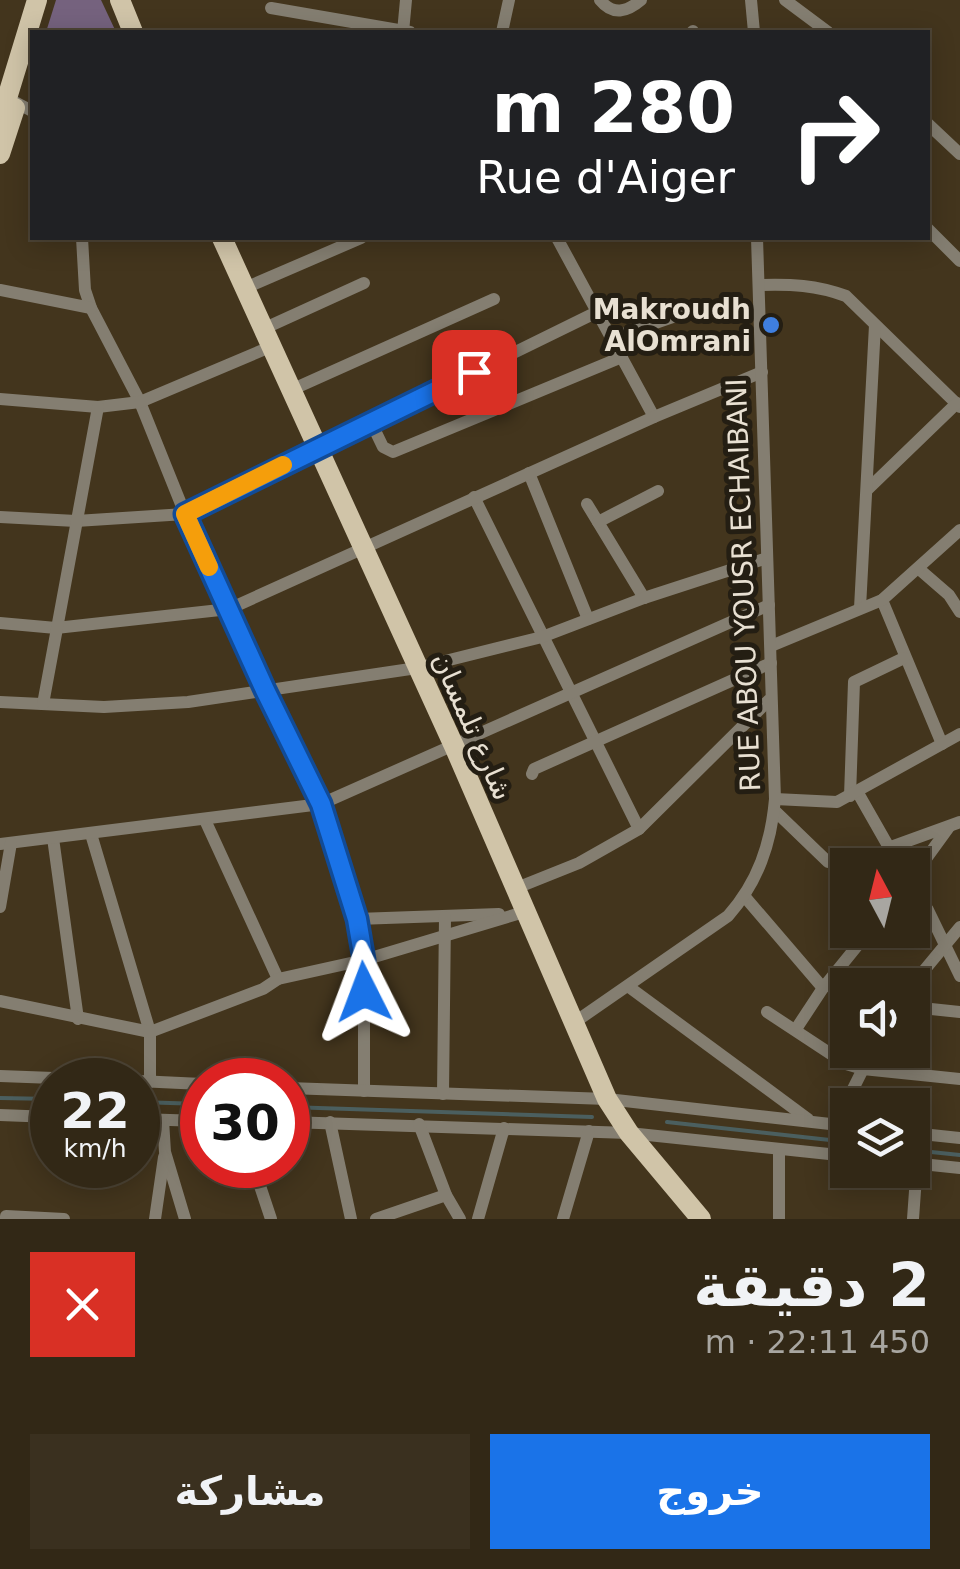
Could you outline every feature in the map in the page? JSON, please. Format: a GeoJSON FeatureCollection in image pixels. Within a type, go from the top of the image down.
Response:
{"type":"FeatureCollection","features":[{"type":"Feature","properties":{"kind":"main road"},"geometry":{"type":"LineString","coordinates":[[30,30],[37,0]]}},
{"type":"Feature","properties":{"kind":"main road"},"geometry":{"type":"LineString","coordinates":[[41,30],[51,0]]}},
{"type":"Feature","properties":{"kind":"main road"},"geometry":{"type":"LineString","coordinates":[[120,0],[132,30]]}},
{"type":"Feature","properties":{"kind":"main road"},"geometry":{"type":"LineString","coordinates":[[0,154],[30,31]]}},
{"type":"Feature","properties":{"kind":"main road"},"geometry":{"type":"LineString","coordinates":[[0,121],[14,102],[30,61]]}},
{"type":"Feature","properties":{"kind":"main road","name":"شارع تلمسان"},"geometry":{"type":"LineString","coordinates":[[223,240],[454,746],[607,1099],[629,1133],[701,1219]]}},
{"type":"Feature","properties":{"kind":"street"},"geometry":{"type":"LineString","coordinates":[[405,30],[406,0]]}},
{"type":"Feature","properties":{"kind":"street"},"geometry":{"type":"LineString","coordinates":[[502,30],[509,0]]}},
{"type":"Feature","properties":{"kind":"street"},"geometry":{"type":"LineString","coordinates":[[600,0],[618,11],[641,0]]}},
{"type":"Feature","properties":{"kind":"street"},"geometry":{"type":"LineString","coordinates":[[750,0],[754,30]]}},
{"type":"Feature","properties":{"kind":"street"},"geometry":{"type":"LineString","coordinates":[[785,0],[825,30]]}},
{"type":"Feature","properties":{"kind":"street"},"geometry":{"type":"LineString","coordinates":[[271,8],[394,30]]}},
{"type":"Feature","properties":{"kind":"street"},"geometry":{"type":"LineString","coordinates":[[930,126],[960,154]]}},
{"type":"Feature","properties":{"kind":"street"},"geometry":{"type":"LineString","coordinates":[[930,231],[960,261]]}},
{"type":"Feature","properties":{"kind":"street"},"geometry":{"type":"LineString","coordinates":[[82,240],[84,290],[91,308],[140,402],[185,514],[321,804],[357,919],[364,960],[364,1091]]}},
{"type":"Feature","properties":{"kind":"street"},"geometry":{"type":"LineString","coordinates":[[245,288],[356,240]]}},
{"type":"Feature","properties":{"kind":"street"},"geometry":{"type":"LineString","coordinates":[[558,240],[654,417]]}},
{"type":"Feature","properties":{"kind":"street","name":"RUE ABOU YOUSR ECHAIBANI"},"geometry":{"type":"LineString","coordinates":[[746,897],[763,862],[774,804],[757,240]]}},
{"type":"Feature","properties":{"kind":"street"},"geometry":{"type":"LineString","coordinates":[[0,399],[98,407],[140,402],[267,338],[364,283]]}},
{"type":"Feature","properties":{"kind":"street"},"geometry":{"type":"LineString","coordinates":[[759,285],[795,284],[846,296],[958,405],[868,490]]}},
{"type":"Feature","properties":{"kind":"street"},"geometry":{"type":"LineString","coordinates":[[0,290],[91,308]]}},
{"type":"Feature","properties":{"kind":"street"},"geometry":{"type":"LineString","coordinates":[[291,390],[494,299]]}},
{"type":"Feature","properties":{"kind":"street"},"geometry":{"type":"LineString","coordinates":[[0,517],[76,521],[185,514],[599,312]]}},
{"type":"Feature","properties":{"kind":"street"},"geometry":{"type":"LineString","coordinates":[[612,338],[687,312]]}},
{"type":"Feature","properties":{"kind":"street"},"geometry":{"type":"LineString","coordinates":[[860,608],[875,325]]}},
{"type":"Feature","properties":{"kind":"street"},"geometry":{"type":"LineString","coordinates":[[370,422],[383,447],[393,452],[622,357]]}},
{"type":"Feature","properties":{"kind":"street"},"geometry":{"type":"LineString","coordinates":[[0,623],[56,628],[229,609],[762,372]]}},
{"type":"Feature","properties":{"kind":"street"},"geometry":{"type":"LineString","coordinates":[[43,704],[98,407]]}},
{"type":"Feature","properties":{"kind":"street"},"geometry":{"type":"LineString","coordinates":[[529,473],[588,619]]}},
{"type":"Feature","properties":{"kind":"street"},"geometry":{"type":"LineString","coordinates":[[598,522],[658,490]]}},
{"type":"Feature","properties":{"kind":"street"},"geometry":{"type":"LineString","coordinates":[[474,497],[639,829]]}},
{"type":"Feature","properties":{"kind":"street"},"geometry":{"type":"LineString","coordinates":[[587,504],[644,598]]}},
{"type":"Feature","properties":{"kind":"street"},"geometry":{"type":"LineString","coordinates":[[771,646],[882,600],[960,530]]}},
{"type":"Feature","properties":{"kind":"street"},"geometry":{"type":"LineString","coordinates":[[0,702],[104,706],[188,702],[417,668],[542,637],[644,598],[768,558]]}},
{"type":"Feature","properties":{"kind":"street"},"geometry":{"type":"LineString","coordinates":[[919,569],[949,595],[960,612]]}},
{"type":"Feature","properties":{"kind":"street"},"geometry":{"type":"LineString","coordinates":[[882,600],[942,744]]}},
{"type":"Feature","properties":{"kind":"street"},"geometry":{"type":"LineString","coordinates":[[0,907],[5,844],[321,804],[769,605]]}},
{"type":"Feature","properties":{"kind":"street"},"geometry":{"type":"LineString","coordinates":[[904,658],[854,682],[854,794],[890,847],[955,824]]}},
{"type":"Feature","properties":{"kind":"street"},"geometry":{"type":"LineString","coordinates":[[532,774],[534,769],[595,740],[770,662]]}},
{"type":"Feature","properties":{"kind":"street"},"geometry":{"type":"LineString","coordinates":[[514,889],[579,863],[639,829],[769,700]]}},
{"type":"Feature","properties":{"kind":"street"},"geometry":{"type":"LineString","coordinates":[[774,804],[827,804],[854,794],[960,734]]}},
{"type":"Feature","properties":{"kind":"street"},"geometry":{"type":"LineString","coordinates":[[774,804],[828,862]]}},
{"type":"Feature","properties":{"kind":"street"},"geometry":{"type":"LineString","coordinates":[[205,820],[278,979]]}},
{"type":"Feature","properties":{"kind":"street"},"geometry":{"type":"LineString","coordinates":[[930,855],[955,824]]}},
{"type":"Feature","properties":{"kind":"street"},"geometry":{"type":"LineString","coordinates":[[92,834],[150,1032],[147,1058]]}},
{"type":"Feature","properties":{"kind":"street"},"geometry":{"type":"LineString","coordinates":[[53,838],[78,1019]]}},
{"type":"Feature","properties":{"kind":"street"},"geometry":{"type":"LineString","coordinates":[[575,1022],[728,916],[746,897],[823,988]]}},
{"type":"Feature","properties":{"kind":"street"},"geometry":{"type":"LineString","coordinates":[[357,919],[524,912]]}},
{"type":"Feature","properties":{"kind":"street"},"geometry":{"type":"LineString","coordinates":[[0,1001],[150,1032],[246,996],[278,979],[364,960],[524,912]]}},
{"type":"Feature","properties":{"kind":"street"},"geometry":{"type":"LineString","coordinates":[[443,1094],[445,917]]}},
{"type":"Feature","properties":{"kind":"street"},"geometry":{"type":"LineString","coordinates":[[930,918],[960,976]]}},
{"type":"Feature","properties":{"kind":"street"},"geometry":{"type":"LineString","coordinates":[[926,968],[960,927]]}},
{"type":"Feature","properties":{"kind":"street"},"geometry":{"type":"LineString","coordinates":[[796,1029],[855,948]]}},
{"type":"Feature","properties":{"kind":"street"},"geometry":{"type":"LineString","coordinates":[[629,987],[811,1121]]}},
{"type":"Feature","properties":{"kind":"street"},"geometry":{"type":"LineString","coordinates":[[930,1009],[960,1012]]}},
{"type":"Feature","properties":{"kind":"street"},"geometry":{"type":"LineString","coordinates":[[767,1012],[830,1053]]}},
{"type":"Feature","properties":{"kind":"street"},"geometry":{"type":"LineString","coordinates":[[860,1068],[960,1080]]}},
{"type":"Feature","properties":{"kind":"street"},"geometry":{"type":"LineString","coordinates":[[856,1088],[863,1069]]}},
{"type":"Feature","properties":{"kind":"street"},"geometry":{"type":"LineString","coordinates":[[0,1076],[30,1077]]}},
{"type":"Feature","properties":{"kind":"street"},"geometry":{"type":"LineString","coordinates":[[310,1089],[607,1099],[830,1124]]}},
{"type":"Feature","properties":{"kind":"street"},"geometry":{"type":"LineString","coordinates":[[0,1115],[30,1116]]}},
{"type":"Feature","properties":{"kind":"street"},"geometry":{"type":"LineString","coordinates":[[180,1120],[162,1120],[165,1152],[185,1219]]}},
{"type":"Feature","properties":{"kind":"street"},"geometry":{"type":"LineString","coordinates":[[310,1122],[629,1133],[830,1154]]}},
{"type":"Feature","properties":{"kind":"street"},"geometry":{"type":"LineString","coordinates":[[330,1122],[351,1219]]}},
{"type":"Feature","properties":{"kind":"street"},"geometry":{"type":"LineString","coordinates":[[419,1124],[446,1195],[460,1219]]}},
{"type":"Feature","properties":{"kind":"street"},"geometry":{"type":"LineString","coordinates":[[478,1219],[504,1128]]}},
{"type":"Feature","properties":{"kind":"street"},"geometry":{"type":"LineString","coordinates":[[563,1219],[589,1131]]}},
{"type":"Feature","properties":{"kind":"street"},"geometry":{"type":"LineString","coordinates":[[930,1135],[960,1138]]}},
{"type":"Feature","properties":{"kind":"street"},"geometry":{"type":"LineString","coordinates":[[779,1148],[779,1219]]}},
{"type":"Feature","properties":{"kind":"street"},"geometry":{"type":"LineString","coordinates":[[154,1219],[165,1152]]}},
{"type":"Feature","properties":{"kind":"street"},"geometry":{"type":"LineString","coordinates":[[930,1165],[960,1168]]}},
{"type":"Feature","properties":{"kind":"street"},"geometry":{"type":"LineString","coordinates":[[261,1188],[271,1219]]}},
{"type":"Feature","properties":{"kind":"street"},"geometry":{"type":"LineString","coordinates":[[913,1219],[914,1188]]}},
{"type":"Feature","properties":{"kind":"street"},"geometry":{"type":"LineString","coordinates":[[376,1219],[414,1212],[446,1195]]}},
{"type":"Feature","properties":{"kind":"street"},"geometry":{"type":"LineString","coordinates":[[6,1219],[64,1219]]}},
{"type":"Feature","properties":{"kind":"building"},"geometry":{"type":"Polygon","coordinates":[[[56,0],[101,0],[115,30],[47,30],[56,0]]]}},
{"type":"Feature","properties":{"kind":"waterway"},"geometry":{"type":"LineString","coordinates":[[0,1098],[30,1099]]}},
{"type":"Feature","properties":{"kind":"waterway"},"geometry":{"type":"LineString","coordinates":[[160,1103],[180,1103]]}},
{"type":"Feature","properties":{"kind":"waterway"},"geometry":{"type":"LineString","coordinates":[[310,1108],[592,1117]]}},
{"type":"Feature","properties":{"kind":"waterway"},"geometry":{"type":"LineString","coordinates":[[667,1122],[830,1140]]}},
{"type":"Feature","properties":{"kind":"waterway"},"geometry":{"type":"LineString","coordinates":[[930,1152],[960,1155]]}},
{"type":"Feature","properties":{"kind":"slow traffic"},"geometry":{"type":"LineString","coordinates":[[209,567],[185,514],[283,465]]}},
{"type":"Feature","properties":{"kind":"place","name":"Makroudh AlOmrani"},"geometry":{"type":"Point","coordinates":[771,325]}},
{"type":"Feature","properties":{"kind":"route"},"geometry":{"type":"LineString","coordinates":[[364,992],[364,960],[357,919],[321,804],[185,514],[474,372]]}}]}
